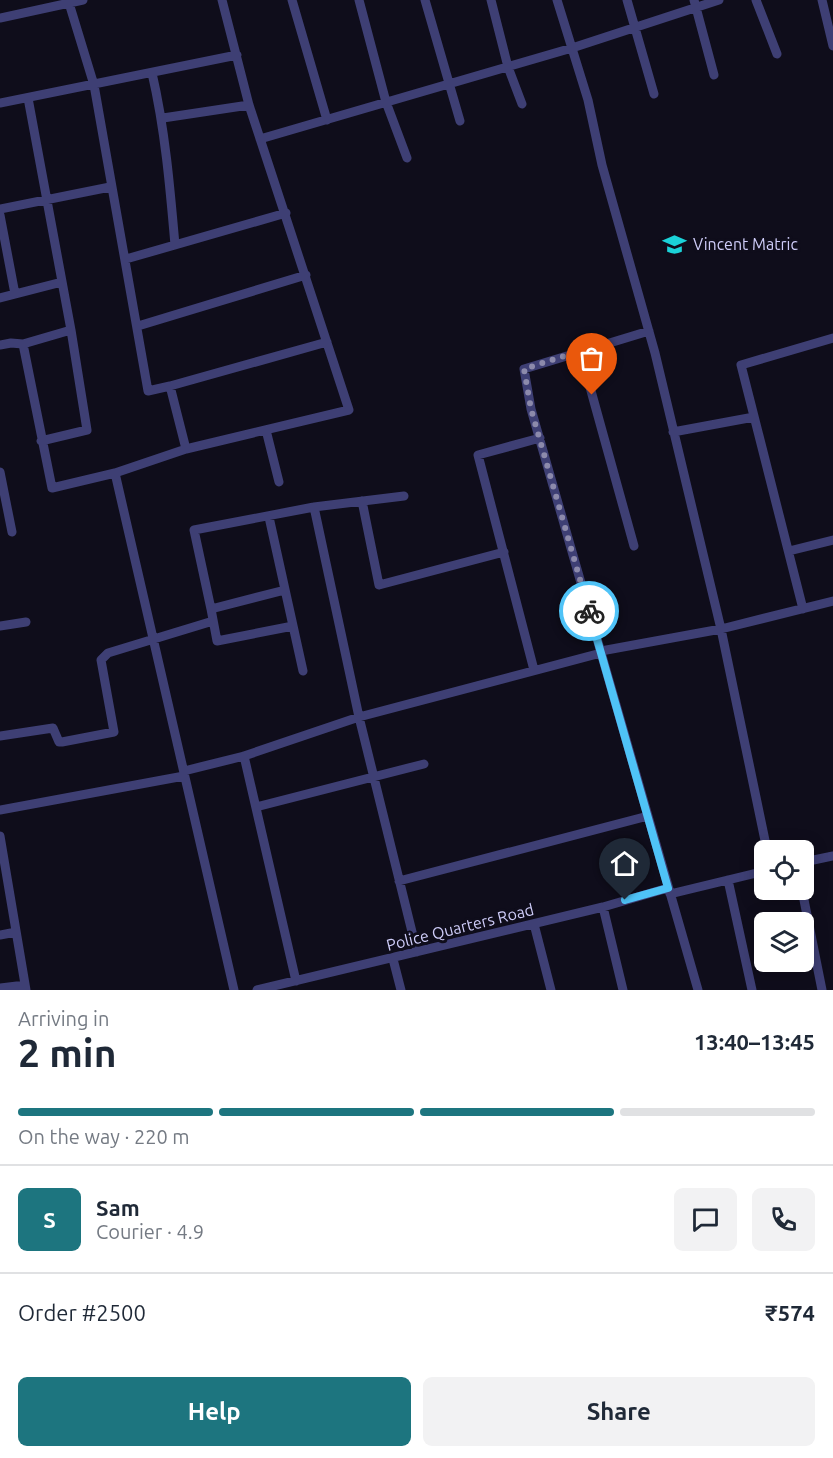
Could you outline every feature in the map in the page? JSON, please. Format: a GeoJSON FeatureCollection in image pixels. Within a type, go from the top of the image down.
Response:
{"type":"FeatureCollection","features":[{"type":"Feature","properties":{"kind":"street"},"geometry":{"type":"LineString","coordinates":[[0,18],[83,0]]}},
{"type":"Feature","properties":{"kind":"street"},"geometry":{"type":"LineString","coordinates":[[22,344],[52,488],[116,473],[186,449],[348,410],[286,213],[249,105],[222,0]]}},
{"type":"Feature","properties":{"kind":"street"},"geometry":{"type":"LineString","coordinates":[[292,0],[327,120]]}},
{"type":"Feature","properties":{"kind":"street"},"geometry":{"type":"LineString","coordinates":[[359,0],[386,102],[407,158]]}},
{"type":"Feature","properties":{"kind":"street"},"geometry":{"type":"LineString","coordinates":[[425,0],[460,121]]}},
{"type":"Feature","properties":{"kind":"street"},"geometry":{"type":"LineString","coordinates":[[491,0],[508,67],[522,104]]}},
{"type":"Feature","properties":{"kind":"street"},"geometry":{"type":"LineString","coordinates":[[557,0],[588,100],[602,165],[649,332],[721,629],[765,840]]}},
{"type":"Feature","properties":{"kind":"street"},"geometry":{"type":"LineString","coordinates":[[627,0],[654,94]]}},
{"type":"Feature","properties":{"kind":"street"},"geometry":{"type":"LineString","coordinates":[[260,139],[572,48],[635,28],[695,4],[720,0]]}},
{"type":"Feature","properties":{"kind":"street"},"geometry":{"type":"LineString","coordinates":[[756,0],[777,54]]}},
{"type":"Feature","properties":{"kind":"street"},"geometry":{"type":"LineString","coordinates":[[822,0],[833,46]]}},
{"type":"Feature","properties":{"kind":"street"},"geometry":{"type":"LineString","coordinates":[[69,3],[94,85],[110,187],[126,260],[148,391],[327,342]]}},
{"type":"Feature","properties":{"kind":"street"},"geometry":{"type":"LineString","coordinates":[[695,4],[714,75]]}},
{"type":"Feature","properties":{"kind":"street"},"geometry":{"type":"LineString","coordinates":[[0,103],[237,56]]}},
{"type":"Feature","properties":{"kind":"street"},"geometry":{"type":"LineString","coordinates":[[152,72],[163,118],[165,167],[175,245]]}},
{"type":"Feature","properties":{"kind":"street"},"geometry":{"type":"LineString","coordinates":[[28,98],[48,199],[87,430],[41,441]]}},
{"type":"Feature","properties":{"kind":"street"},"geometry":{"type":"LineString","coordinates":[[163,118],[249,105]]}},
{"type":"Feature","properties":{"kind":"street"},"geometry":{"type":"LineString","coordinates":[[0,209],[110,187]]}},
{"type":"Feature","properties":{"kind":"street"},"geometry":{"type":"LineString","coordinates":[[126,260],[286,213]]}},
{"type":"Feature","properties":{"kind":"street"},"geometry":{"type":"LineString","coordinates":[[0,215],[3,246],[15,294]]}},
{"type":"Feature","properties":{"kind":"street"},"geometry":{"type":"LineString","coordinates":[[138,326],[306,275]]}},
{"type":"Feature","properties":{"kind":"street"},"geometry":{"type":"LineString","coordinates":[[0,298],[62,282]]}},
{"type":"Feature","properties":{"kind":"street"},"geometry":{"type":"LineString","coordinates":[[0,345],[22,344],[71,330]]}},
{"type":"Feature","properties":{"kind":"street"},"geometry":{"type":"LineString","coordinates":[[649,332],[524,369],[531,409],[698,990]]}},
{"type":"Feature","properties":{"kind":"street"},"geometry":{"type":"LineString","coordinates":[[803,609],[741,365],[832,341]]}},
{"type":"Feature","properties":{"kind":"street"},"geometry":{"type":"LineString","coordinates":[[580,351],[634,546]]}},
{"type":"Feature","properties":{"kind":"street"},"geometry":{"type":"LineString","coordinates":[[170,386],[186,449]]}},
{"type":"Feature","properties":{"kind":"street"},"geometry":{"type":"LineString","coordinates":[[673,432],[754,417]]}},
{"type":"Feature","properties":{"kind":"street"},"geometry":{"type":"LineString","coordinates":[[266,430],[279,482]]}},
{"type":"Feature","properties":{"kind":"street"},"geometry":{"type":"LineString","coordinates":[[534,670],[478,455],[540,438]]}},
{"type":"Feature","properties":{"kind":"street"},"geometry":{"type":"LineString","coordinates":[[0,472],[12,532]]}},
{"type":"Feature","properties":{"kind":"street"},"geometry":{"type":"LineString","coordinates":[[116,473],[156,640],[234,990]]}},
{"type":"Feature","properties":{"kind":"street"},"geometry":{"type":"LineString","coordinates":[[293,626],[217,641],[194,530],[314,507],[404,496]]}},
{"type":"Feature","properties":{"kind":"street"},"geometry":{"type":"LineString","coordinates":[[362,501],[379,585],[504,552]]}},
{"type":"Feature","properties":{"kind":"street"},"geometry":{"type":"LineString","coordinates":[[314,507],[359,717],[417,952]]}},
{"type":"Feature","properties":{"kind":"street"},"geometry":{"type":"LineString","coordinates":[[269,517],[303,670]]}},
{"type":"Feature","properties":{"kind":"street"},"geometry":{"type":"LineString","coordinates":[[789,551],[833,540]]}},
{"type":"Feature","properties":{"kind":"street"},"geometry":{"type":"LineString","coordinates":[[212,609],[285,590]]}},
{"type":"Feature","properties":{"kind":"street"},"geometry":{"type":"LineString","coordinates":[[0,810],[184,773],[244,756],[359,717],[601,652],[721,629],[833,601]]}},
{"type":"Feature","properties":{"kind":"street"},"geometry":{"type":"LineString","coordinates":[[0,736],[53,729],[59,742],[62,742],[114,732],[101,660],[108,653],[213,621]]}},
{"type":"Feature","properties":{"kind":"street"},"geometry":{"type":"LineString","coordinates":[[0,627],[26,622]]}},
{"type":"Feature","properties":{"kind":"street"},"geometry":{"type":"LineString","coordinates":[[244,756],[296,981]]}},
{"type":"Feature","properties":{"kind":"street"},"geometry":{"type":"LineString","coordinates":[[256,807],[424,764]]}},
{"type":"Feature","properties":{"kind":"street"},"geometry":{"type":"LineString","coordinates":[[399,881],[648,816]]}},
{"type":"Feature","properties":{"kind":"street"},"geometry":{"type":"LineString","coordinates":[[0,836],[25,987],[0,988]]}},
{"type":"Feature","properties":{"kind":"street"},"geometry":{"type":"LineString","coordinates":[[814,860],[833,855]]}},
{"type":"Feature","properties":{"kind":"street","name":"Police Quarters Road"},"geometry":{"type":"LineString","coordinates":[[257,990],[669,891],[754,874]]}},
{"type":"Feature","properties":{"kind":"street"},"geometry":{"type":"LineString","coordinates":[[728,880],[752,990]]}},
{"type":"Feature","properties":{"kind":"street"},"geometry":{"type":"LineString","coordinates":[[804,900],[822,990]]}},
{"type":"Feature","properties":{"kind":"street"},"geometry":{"type":"LineString","coordinates":[[603,907],[623,990]]}},
{"type":"Feature","properties":{"kind":"street"},"geometry":{"type":"LineString","coordinates":[[534,924],[551,990]]}},
{"type":"Feature","properties":{"kind":"street"},"geometry":{"type":"LineString","coordinates":[[0,934],[16,932]]}},
{"type":"Feature","properties":{"kind":"street"},"geometry":{"type":"LineString","coordinates":[[393,959],[401,990]]}},
{"type":"Feature","properties":{"kind":"way so far"},"geometry":{"type":"LineString","coordinates":[[589,611],[531,409],[524,369],[580,351],[592,395]]}},
{"type":"Feature","properties":{"kind":"place","name":"Vincent Matric"},"geometry":{"type":"Point","coordinates":[675,244]}},
{"type":"Feature","properties":{"kind":"route"},"geometry":{"type":"LineString","coordinates":[[589,611],[668,888],[625,900]]}}]}
